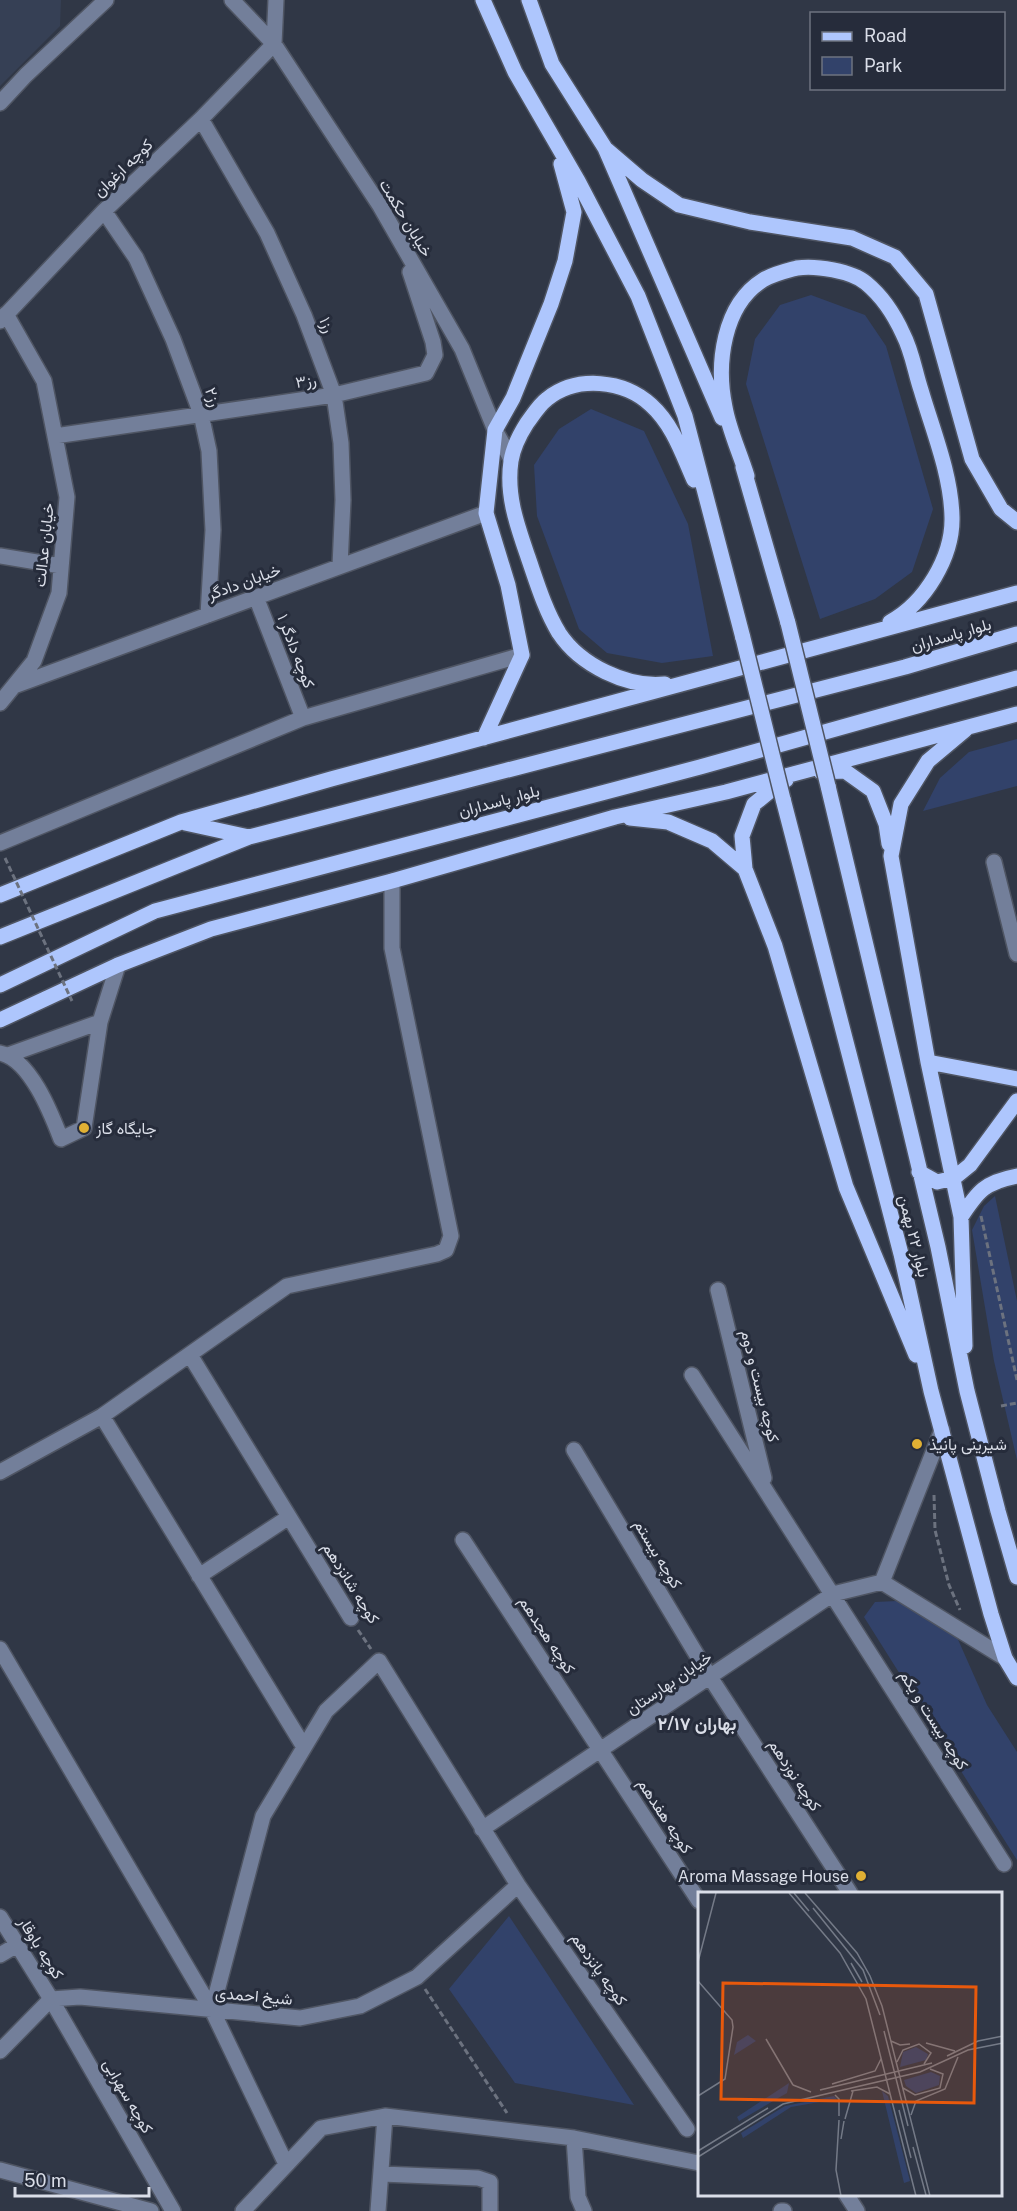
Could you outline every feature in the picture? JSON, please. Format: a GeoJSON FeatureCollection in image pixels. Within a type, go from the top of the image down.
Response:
{"type":"FeatureCollection","features":[{"type":"Feature","properties":{"kind":"main road"},"geometry":{"type":"LineString","coordinates":[[483,0],[514,72],[639,296],[685,416],[714,525]]}},
{"type":"Feature","properties":{"kind":"main road"},"geometry":{"type":"LineString","coordinates":[[529,0],[552,64],[605,148],[747,476]]}},
{"type":"Feature","properties":{"kind":"main road"},"geometry":{"type":"LineString","coordinates":[[484,738],[522,655],[508,585],[486,513],[495,430],[513,398],[551,304],[565,261],[574,212],[556,144]]}},
{"type":"Feature","properties":{"kind":"main road"},"geometry":{"type":"LineString","coordinates":[[605,148],[642,180],[679,205],[750,222],[852,238],[895,257],[926,294],[972,459],[1000,509],[1017,522]]}},
{"type":"Feature","properties":{"kind":"main road"},"geometry":{"type":"LineString","coordinates":[[747,476],[725,407],[721,360],[728,328],[741,301],[762,280],[782,272],[810,266],[837,271],[864,281],[887,303],[905,336],[947,475],[952,518],[948,543],[937,572],[922,596],[904,614],[867,633]]}},
{"type":"Feature","properties":{"kind":"main road"},"geometry":{"type":"LineString","coordinates":[[698,680],[652,685],[624,679],[599,668],[578,653],[560,634],[543,600],[514,516],[509,492],[511,459],[521,432],[546,399],[565,389],[583,384],[610,385],[633,392],[652,406],[674,433],[714,525]]}},
{"type":"Feature","properties":{"kind":"main road","name":"بلوار ۲۲ بهمن"},"geometry":{"type":"LineString","coordinates":[[747,476],[788,623],[828,786],[938,1247],[967,1391],[1017,1577]]}},
{"type":"Feature","properties":{"kind":"main road","name":"بلوار ۲۲ بهمن"},"geometry":{"type":"LineString","coordinates":[[714,525],[901,1254],[931,1391],[991,1614],[1005,1658],[1017,1678]]}},
{"type":"Feature","properties":{"kind":"main road"},"geometry":{"type":"LineString","coordinates":[[0,896],[181,822],[1017,593]]}},
{"type":"Feature","properties":{"kind":"main road","name":"بلوار پاسداران"},"geometry":{"type":"LineString","coordinates":[[0,937],[249,837],[905,667],[1017,634]]}},
{"type":"Feature","properties":{"kind":"main road","name":"بلوار پاسداران"},"geometry":{"type":"LineString","coordinates":[[0,985],[155,911],[700,767],[1017,678]]}},
{"type":"Feature","properties":{"kind":"main road"},"geometry":{"type":"LineString","coordinates":[[0,1020],[118,965],[211,929],[392,881],[615,817],[726,792],[1017,714]]}},
{"type":"Feature","properties":{"kind":"main road"},"geometry":{"type":"LineString","coordinates":[[891,856],[901,804],[928,761],[970,726]]}},
{"type":"Feature","properties":{"kind":"main road"},"geometry":{"type":"LineString","coordinates":[[931,1391],[846,1187],[776,946],[745,869],[742,836],[754,804],[781,782],[811,772],[845,771],[873,791],[886,824],[928,1062],[961,1217],[967,1391]]}},
{"type":"Feature","properties":{"kind":"main road"},"geometry":{"type":"LineString","coordinates":[[615,817],[668,822],[712,841],[745,869]]}},
{"type":"Feature","properties":{"kind":"main road"},"geometry":{"type":"LineString","coordinates":[[181,822],[249,837]]}},
{"type":"Feature","properties":{"kind":"main road"},"geometry":{"type":"LineString","coordinates":[[928,1062],[1017,1079]]}},
{"type":"Feature","properties":{"kind":"main road"},"geometry":{"type":"LineString","coordinates":[[919,1172],[937,1182],[954,1178],[970,1166],[1017,1101]]}},
{"type":"Feature","properties":{"kind":"main road"},"geometry":{"type":"LineString","coordinates":[[961,1217],[976,1194],[996,1180],[1017,1176]]}},
{"type":"Feature","properties":{"kind":"street"},"geometry":{"type":"LineString","coordinates":[[0,103],[26,75],[106,0]]}},
{"type":"Feature","properties":{"kind":"street","name":"خیابان حکمت"},"geometry":{"type":"LineString","coordinates":[[232,0],[274,44],[380,206],[462,349],[495,430],[511,459]]}},
{"type":"Feature","properties":{"kind":"street"},"geometry":{"type":"LineString","coordinates":[[274,44],[276,0]]}},
{"type":"Feature","properties":{"kind":"street","name":"کوچه ارغوان"},"geometry":{"type":"LineString","coordinates":[[3,318],[104,211],[274,44]]}},
{"type":"Feature","properties":{"kind":"street","name":"رز۱"},"geometry":{"type":"LineString","coordinates":[[201,118],[267,233],[304,315],[334,395],[341,443],[343,500],[340,566]]}},
{"type":"Feature","properties":{"kind":"street","name":"رز۲"},"geometry":{"type":"LineString","coordinates":[[104,211],[136,258],[173,339],[201,414],[209,452],[213,530],[208,615]]}},
{"type":"Feature","properties":{"kind":"street","name":"رز۳"},"geometry":{"type":"LineString","coordinates":[[55,436],[334,395],[426,373],[435,355],[433,342],[401,243]]}},
{"type":"Feature","properties":{"kind":"street","name":"خیابان عدالت"},"geometry":{"type":"LineString","coordinates":[[0,704],[34,661],[58,593],[67,497],[44,381],[3,318]]}},
{"type":"Feature","properties":{"kind":"street","name":"خیابان دادگر"},"geometry":{"type":"LineString","coordinates":[[14,686],[486,513]]}},
{"type":"Feature","properties":{"kind":"street"},"geometry":{"type":"LineString","coordinates":[[0,556],[61,566]]}},
{"type":"Feature","properties":{"kind":"street","name":"کوچه دادگر ۱"},"geometry":{"type":"LineString","coordinates":[[256,597],[303,718]]}},
{"type":"Feature","properties":{"kind":"street"},"geometry":{"type":"LineString","coordinates":[[3,851],[303,718],[522,655]]}},
{"type":"Feature","properties":{"kind":"street"},"geometry":{"type":"LineString","coordinates":[[994,862],[1017,954]]}},
{"type":"Feature","properties":{"kind":"street"},"geometry":{"type":"LineString","coordinates":[[0,1472],[102,1416],[287,1286],[437,1254],[446,1250],[450,1236],[392,948],[392,881]]}},
{"type":"Feature","properties":{"kind":"street"},"geometry":{"type":"LineString","coordinates":[[4,1054],[27,1073],[45,1099],[61,1139],[84,1128],[100,1022],[118,965]]}},
{"type":"Feature","properties":{"kind":"street"},"geometry":{"type":"LineString","coordinates":[[4,1054],[100,1022]]}},
{"type":"Feature","properties":{"kind":"street","name":"کوچه بیست و دوم"},"geometry":{"type":"LineString","coordinates":[[718,1290],[766,1490]]}},
{"type":"Feature","properties":{"kind":"street","name":"کوچه شانزدهم"},"geometry":{"type":"LineString","coordinates":[[190,1355],[351,1618]]}},
{"type":"Feature","properties":{"kind":"street","name":"کوچه بیست و دوم"},"geometry":{"type":"LineString","coordinates":[[692,1375],[833,1594]]}},
{"type":"Feature","properties":{"kind":"street"},"geometry":{"type":"LineString","coordinates":[[102,1416],[304,1748]]}},
{"type":"Feature","properties":{"kind":"street"},"geometry":{"type":"LineString","coordinates":[[942,1430],[882,1582],[1005,1658]]}},
{"type":"Feature","properties":{"kind":"street","name":"کوچه بیستم"},"geometry":{"type":"LineString","coordinates":[[574,1450],[710,1677]]}},
{"type":"Feature","properties":{"kind":"street"},"geometry":{"type":"LineString","coordinates":[[199,1576],[289,1517]]}},
{"type":"Feature","properties":{"kind":"street","name":"کوچه هجدهم"},"geometry":{"type":"LineString","coordinates":[[464,1540],[601,1750]]}},
{"type":"Feature","properties":{"kind":"street","name":"خیابان بهارستان"},"geometry":{"type":"LineString","coordinates":[[482,1829],[833,1594],[882,1582]]}},
{"type":"Feature","properties":{"kind":"street","name":"کوچه بیست و یکم"},"geometry":{"type":"LineString","coordinates":[[833,1594],[1004,1864]]}},
{"type":"Feature","properties":{"kind":"street"},"geometry":{"type":"LineString","coordinates":[[0,1649],[212,2010],[286,2164]]}},
{"type":"Feature","properties":{"kind":"street"},"geometry":{"type":"LineString","coordinates":[[212,2010],[263,1816],[326,1711],[380,1661],[482,1829]]}},
{"type":"Feature","properties":{"kind":"street","name":"کوچه نوزدهم"},"geometry":{"type":"LineString","coordinates":[[710,1677],[849,1892]]}},
{"type":"Feature","properties":{"kind":"street","name":"کوچه هفدهم"},"geometry":{"type":"LineString","coordinates":[[601,1750],[698,1899]]}},
{"type":"Feature","properties":{"kind":"street","name":"کوچه پانزدهم"},"geometry":{"type":"LineString","coordinates":[[482,1829],[518,1885],[687,2129]]}},
{"type":"Feature","properties":{"kind":"street","name":"شیخ احمدی"},"geometry":{"type":"LineString","coordinates":[[51,1999],[80,1997],[300,2018],[360,2006],[417,1977],[518,1885]]}},
{"type":"Feature","properties":{"kind":"street","name":"کوچه باوقار"},"geometry":{"type":"LineString","coordinates":[[0,1917],[51,1999]]}},
{"type":"Feature","properties":{"kind":"street"},"geometry":{"type":"LineString","coordinates":[[0,1955],[17,1946]]}},
{"type":"Feature","properties":{"kind":"street"},"geometry":{"type":"LineString","coordinates":[[0,2051],[51,1999]]}},
{"type":"Feature","properties":{"kind":"street","name":"کوچه سهرابی"},"geometry":{"type":"LineString","coordinates":[[51,1999],[173,2211]]}},
{"type":"Feature","properties":{"kind":"street"},"geometry":{"type":"LineString","coordinates":[[378,2211],[385,2116]]}},
{"type":"Feature","properties":{"kind":"street"},"geometry":{"type":"LineString","coordinates":[[243,2211],[321,2128],[385,2116],[574,2138],[698,2163]]}},
{"type":"Feature","properties":{"kind":"street"},"geometry":{"type":"LineString","coordinates":[[574,2138],[578,2197],[584,2211]]}},
{"type":"Feature","properties":{"kind":"street"},"geometry":{"type":"LineString","coordinates":[[0,2170],[151,2211]]}},
{"type":"Feature","properties":{"kind":"street"},"geometry":{"type":"LineString","coordinates":[[382,2174],[478,2178],[490,2182],[490,2211]]}},
{"type":"Feature","properties":{"kind":"street"},"geometry":{"type":"LineString","coordinates":[[847,2196],[857,2211]]}},
{"type":"Feature","properties":{"kind":"path"},"geometry":{"type":"LineString","coordinates":[[3,851],[72,1001]]}},
{"type":"Feature","properties":{"kind":"path"},"geometry":{"type":"LineString","coordinates":[[980,1211],[1017,1380]]}},
{"type":"Feature","properties":{"kind":"path"},"geometry":{"type":"LineString","coordinates":[[1001,1406],[1017,1402]]}},
{"type":"Feature","properties":{"kind":"path"},"geometry":{"type":"LineString","coordinates":[[932,1490],[935,1500],[935,1530],[946,1574],[964,1617]]}},
{"type":"Feature","properties":{"kind":"path","name":"کوچه شانزدهم"},"geometry":{"type":"LineString","coordinates":[[351,1618],[380,1661]]}},
{"type":"Feature","properties":{"kind":"path"},"geometry":{"type":"LineString","coordinates":[[417,1977],[520,2133]]}},
{"type":"Feature","properties":{"kind":"shaded area"},"geometry":{"type":"Polygon","coordinates":[[[0,0],[61,0],[60,26],[0,86],[0,0]]]}},
{"type":"Feature","properties":{"kind":"green space"},"geometry":{"type":"Polygon","coordinates":[[[811,295],[865,315],[886,346],[933,509],[912,572],[875,599],[820,619],[746,384],[755,339],[780,305],[811,295]]]}},
{"type":"Feature","properties":{"kind":"green space"},"geometry":{"type":"Polygon","coordinates":[[[591,409],[644,431],[688,524],[713,656],[662,663],[607,653],[579,629],[537,516],[534,465],[559,429],[591,409]]]}},
{"type":"Feature","properties":{"kind":"green space"},"geometry":{"type":"Polygon","coordinates":[[[1017,739],[1017,786],[923,811],[940,778],[969,752],[1017,739]]]}},
{"type":"Feature","properties":{"kind":"green space"},"geometry":{"type":"Polygon","coordinates":[[[995,1196],[1017,1301],[1017,1460],[994,1361],[972,1230],[984,1206],[995,1196]]]}},
{"type":"Feature","properties":{"kind":"green space"},"geometry":{"type":"Polygon","coordinates":[[[897,1601],[956,1635],[987,1705],[1017,1752],[1017,1860],[864,1617],[875,1602],[897,1601]]]}},
{"type":"Feature","properties":{"kind":"green space"},"geometry":{"type":"Polygon","coordinates":[[[509,1916],[634,2105],[515,2083],[449,1989],[509,1916]]]}},
{"type":"Feature","properties":{"kind":"place","name":"جایگاه گاز"},"geometry":{"type":"Point","coordinates":[84,1128]}},
{"type":"Feature","properties":{"kind":"place","name":"شیرینی پانیذ"},"geometry":{"type":"Point","coordinates":[917,1444]}},
{"type":"Feature","properties":{"kind":"place","name":"Aroma Massage House"},"geometry":{"type":"Point","coordinates":[861,1876]}},
{"type":"Feature","properties":{"kind":"district","name":"۲/۱۷ بهاران"},"geometry":{"type":"Point","coordinates":[697,1723]}}]}
